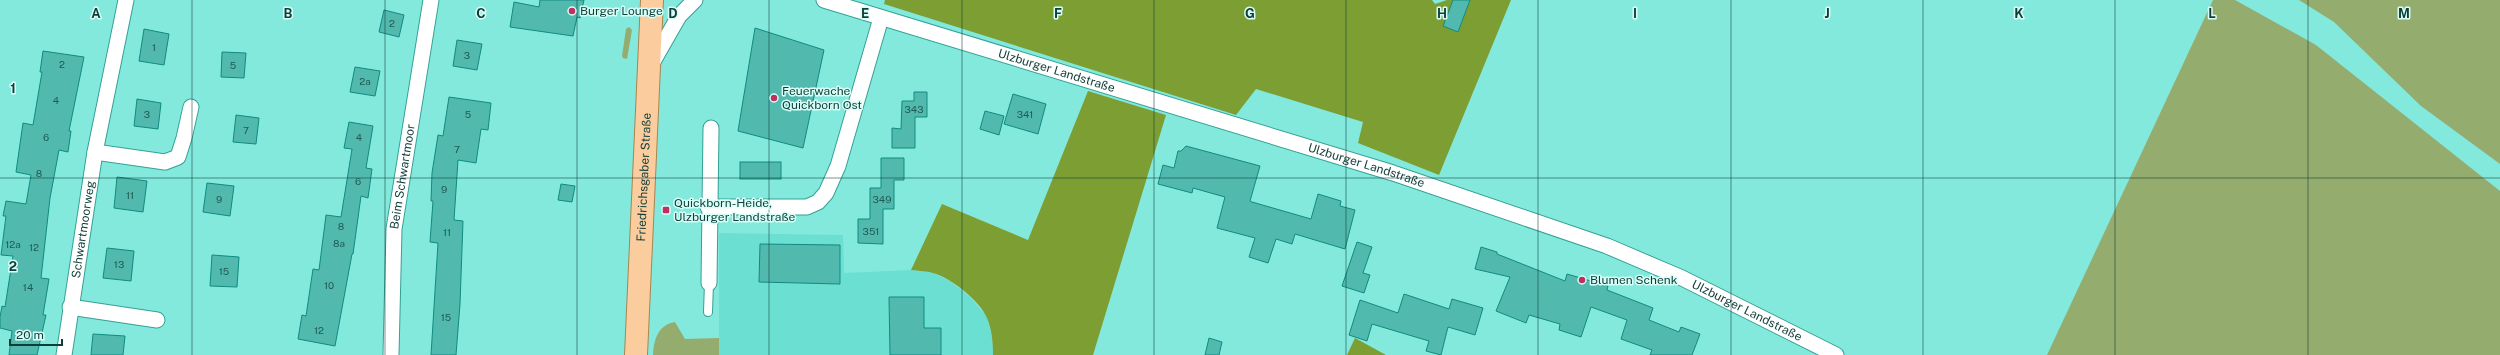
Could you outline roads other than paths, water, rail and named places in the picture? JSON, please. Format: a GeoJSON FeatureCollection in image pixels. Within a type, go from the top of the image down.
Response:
{"type":"FeatureCollection","features":[{"type":"Feature","properties":{"kind":"main road","name":"Friedrichsgaber Straße"},"geometry":{"type":"LineString","coordinates":[[636,355],[652,0]]}},
{"type":"Feature","properties":{"kind":"street","name":"Schwartmoorweg"},"geometry":{"type":"LineString","coordinates":[[64,355],[70,307],[95,152],[126,0]]}},
{"type":"Feature","properties":{"kind":"street","name":"Beim Schwartmoor"},"geometry":{"type":"LineString","coordinates":[[391,355],[394,229],[431,0]]}},
{"type":"Feature","properties":{"kind":"street"},"geometry":{"type":"LineString","coordinates":[[649,70],[679,16],[685,7],[695,0]]}},
{"type":"Feature","properties":{"kind":"street","name":"Ulzburger Landstraße"},"geometry":{"type":"LineString","coordinates":[[824,0],[1377,168],[1607,246],[1682,278],[1836,355]]}},
{"type":"Feature","properties":{"kind":"street"},"geometry":{"type":"LineString","coordinates":[[708,207],[807,207],[818,202],[826,193],[838,166],[881,18]]}},
{"type":"Feature","properties":{"kind":"street"},"geometry":{"type":"LineString","coordinates":[[95,152],[165,162],[178,157],[191,107]]}},
{"type":"Feature","properties":{"kind":"street"},"geometry":{"type":"LineString","coordinates":[[709,283],[708,207],[711,128]]}},
{"type":"Feature","properties":{"kind":"street"},"geometry":{"type":"LineString","coordinates":[[70,307],[156,320]]}},
{"type":"Feature","properties":{"kind":"lane"},"geometry":{"type":"LineString","coordinates":[[708,312],[709,283]]}},
{"type":"Feature","properties":{"kind":"place","name":"Burger Lounge"},"geometry":{"type":"Point","coordinates":[572,11]}},
{"type":"Feature","properties":{"kind":"place","name":"Feuerwache Quickborn Ost"},"geometry":{"type":"Point","coordinates":[774,98]}},
{"type":"Feature","properties":{"kind":"place","name":"Quickborn-Heide, Ulzburger Landstraße"},"geometry":{"type":"Point","coordinates":[666,210]}},
{"type":"Feature","properties":{"kind":"place","name":"Blumen Schenk"},"geometry":{"type":"Point","coordinates":[1582,280]}}]}
